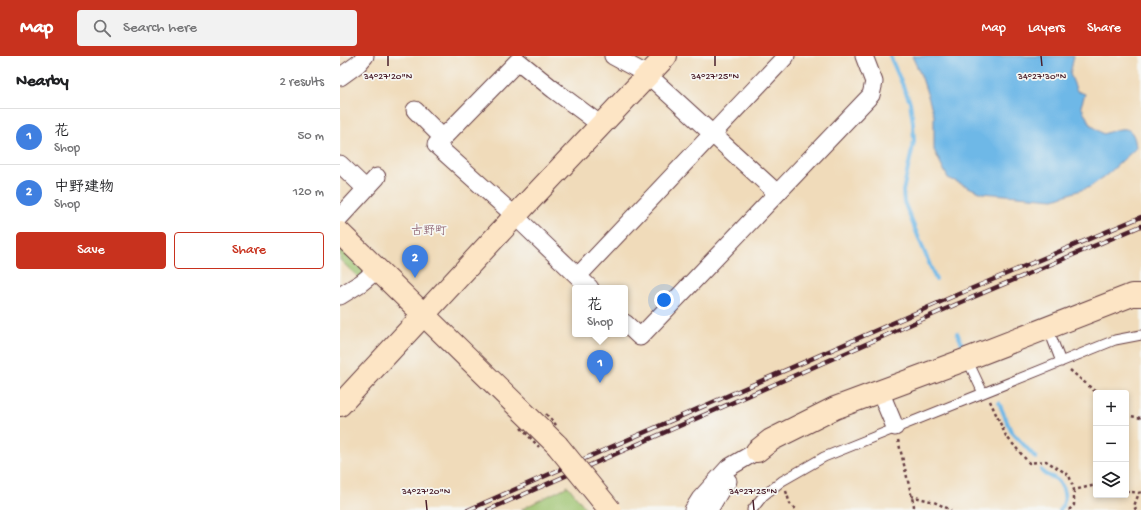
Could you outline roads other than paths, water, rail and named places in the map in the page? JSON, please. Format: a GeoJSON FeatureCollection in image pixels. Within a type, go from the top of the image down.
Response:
{"type":"FeatureCollection","features":[{"type":"Feature","properties":{"kind":"street"},"geometry":{"type":"LineString","coordinates":[[340,77],[358,64],[365,56]]}},
{"type":"Feature","properties":{"kind":"street"},"geometry":{"type":"LineString","coordinates":[[613,56],[648,75],[777,193]]}},
{"type":"Feature","properties":{"kind":"street"},"geometry":{"type":"LineString","coordinates":[[340,405],[666,56]]}},
{"type":"Feature","properties":{"kind":"street"},"geometry":{"type":"LineString","coordinates":[[601,125],[554,90],[517,58],[436,145],[515,216],[584,282],[711,134],[786,56]]}},
{"type":"Feature","properties":{"kind":"street"},"geometry":{"type":"LineString","coordinates":[[628,326],[640,337],[871,95],[874,82],[864,56]]}},
{"type":"Feature","properties":{"kind":"street"},"geometry":{"type":"LineString","coordinates":[[415,110],[443,138]]}},
{"type":"Feature","properties":{"kind":"street"},"geometry":{"type":"LineString","coordinates":[[340,164],[371,182],[340,217]]}},
{"type":"Feature","properties":{"kind":"street"},"geometry":{"type":"LineString","coordinates":[[340,233],[557,445],[610,510]]}},
{"type":"Feature","properties":{"kind":"street"},"geometry":{"type":"LineString","coordinates":[[340,296],[361,283],[377,270]]}},
{"type":"Feature","properties":{"kind":"street"},"geometry":{"type":"LineString","coordinates":[[693,510],[700,499],[728,468],[757,451],[772,440],[835,408],[1132,295],[1141,294]]}},
{"type":"Feature","properties":{"kind":"street"},"geometry":{"type":"LineString","coordinates":[[880,391],[895,427]]}},
{"type":"Feature","properties":{"kind":"street"},"geometry":{"type":"LineString","coordinates":[[708,510],[723,486],[757,451]]}},
{"type":"Feature","properties":{"kind":"lane"},"geometry":{"type":"LineString","coordinates":[[1048,327],[1061,362]]}},
{"type":"Feature","properties":{"kind":"lane"},"geometry":{"type":"LineString","coordinates":[[752,510],[763,496],[782,481],[824,457],[895,427],[1115,340],[1141,335]]}},
{"type":"Feature","properties":{"kind":"lane"},"geometry":{"type":"LineString","coordinates":[[967,359],[983,393]]}},
{"type":"Feature","properties":{"kind":"water"},"geometry":{"type":"Polygon","coordinates":[[[912,56],[1074,56],[1070,74],[1077,91],[1085,94],[1081,106],[1090,124],[1103,134],[1115,130],[1126,129],[1133,134],[1136,148],[1109,173],[1090,187],[1054,199],[982,193],[948,178],[934,150],[934,115],[922,78],[912,56]]]}},
{"type":"Feature","properties":{"kind":"waterway"},"geometry":{"type":"LineString","coordinates":[[890,56],[910,102],[913,123],[914,141],[903,191],[904,202],[936,280]]}},
{"type":"Feature","properties":{"kind":"waterway"},"geometry":{"type":"LineString","coordinates":[[957,333],[965,349]]}},
{"type":"Feature","properties":{"kind":"waterway"},"geometry":{"type":"LineString","coordinates":[[999,403],[1011,431],[1036,458]]}},
{"type":"Feature","properties":{"kind":"waterway"},"geometry":{"type":"LineString","coordinates":[[1041,470],[1045,474],[1057,480],[1062,488],[1064,503],[1060,510]]}},
{"type":"Feature","properties":{"kind":"railway"},"geometry":{"type":"LineString","coordinates":[[468,510],[954,296],[1141,217]]}},
{"type":"Feature","properties":{"kind":"railway"},"geometry":{"type":"LineString","coordinates":[[488,510],[957,304],[1141,226]]}},
{"type":"Feature","properties":{"kind":"place","name":"中野建物"},"geometry":{"type":"Point","coordinates":[415,278]}},
{"type":"Feature","properties":{"kind":"place","name":"花"},"geometry":{"type":"Point","coordinates":[600,383]}},
{"type":"Feature","properties":{"kind":"district","name":"古野町"},"geometry":{"type":"Point","coordinates":[429,230]}}]}
